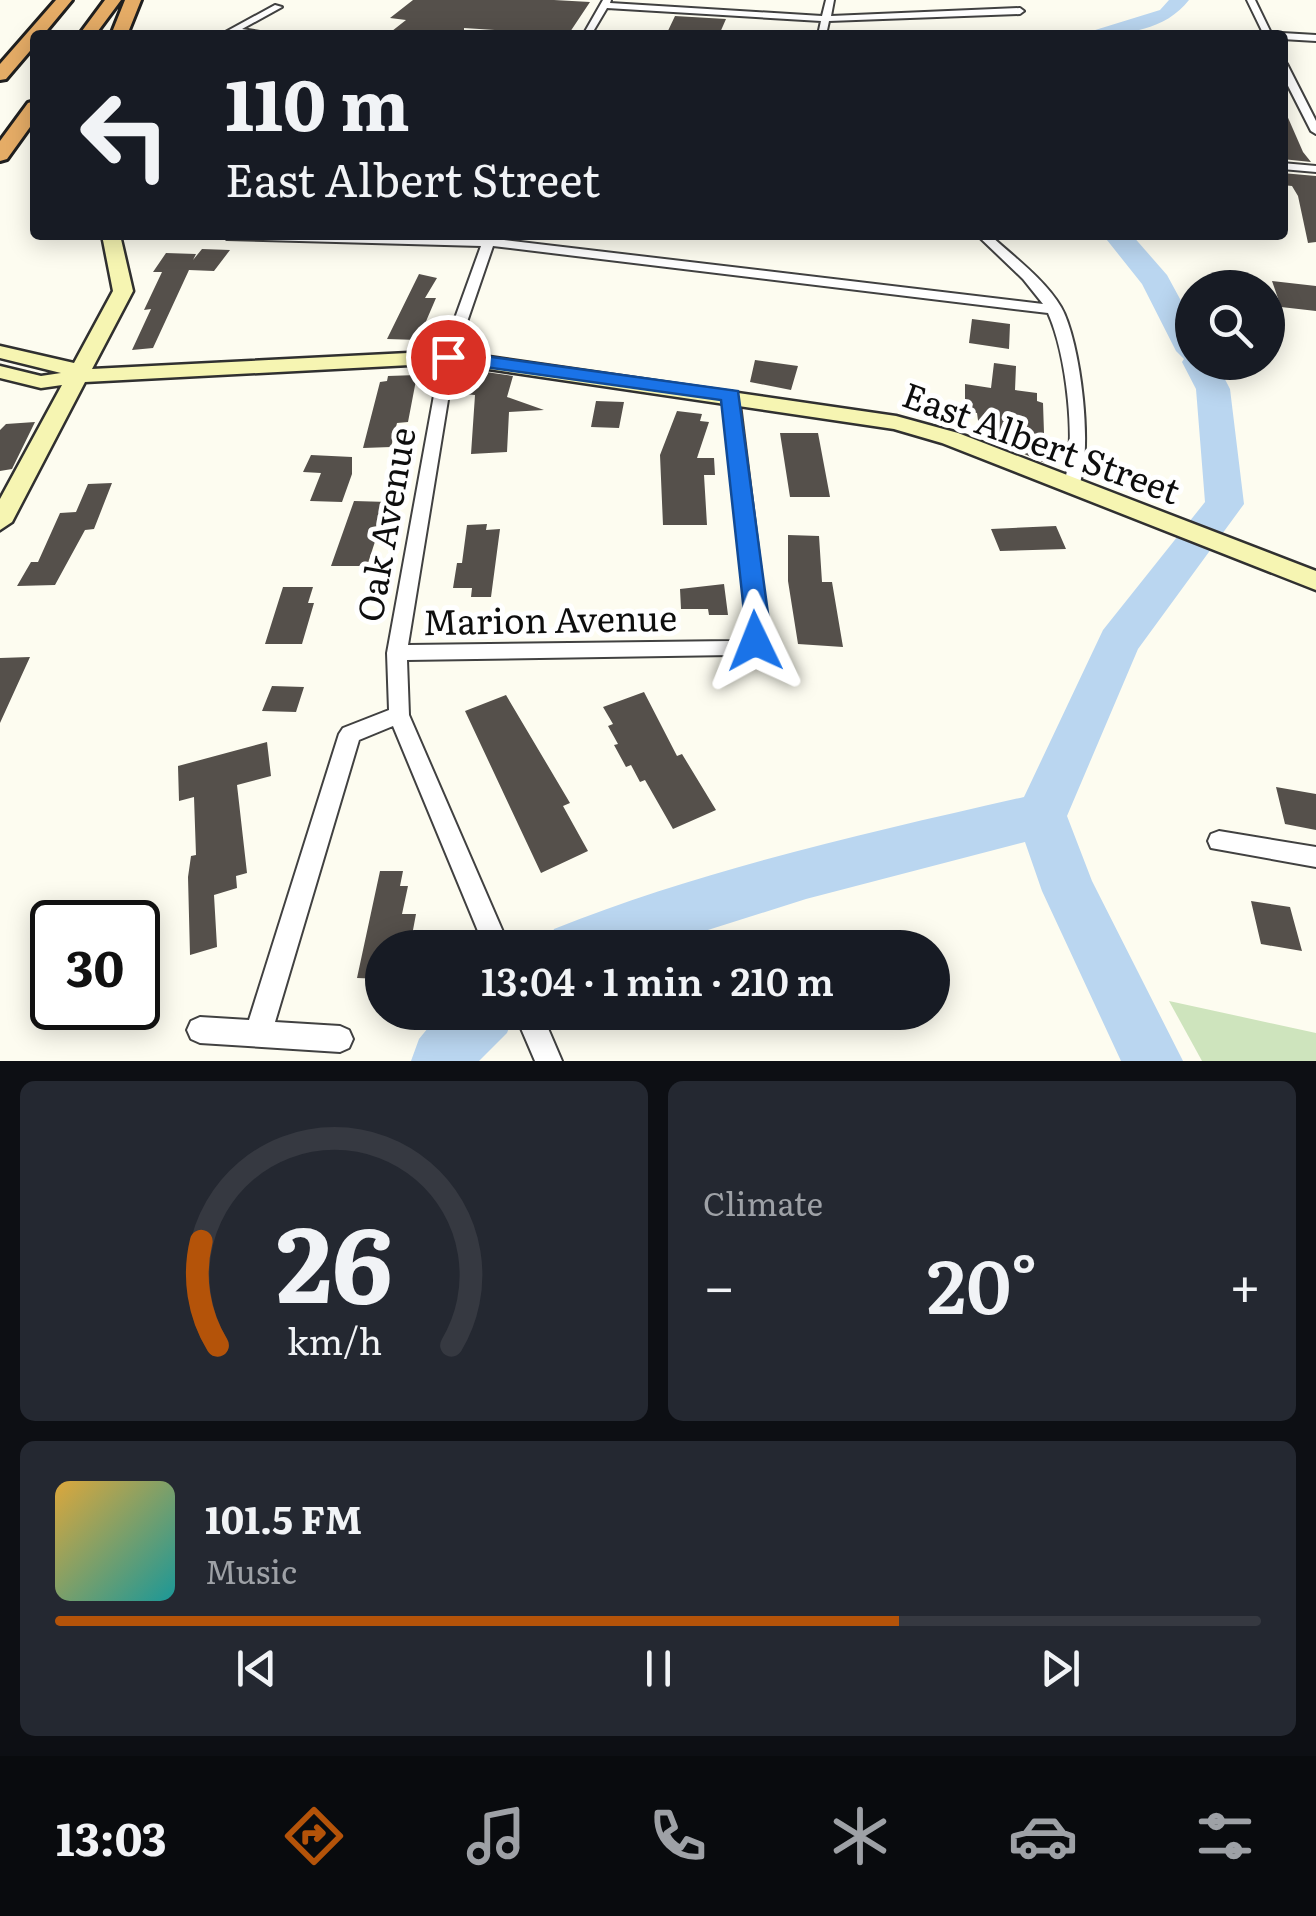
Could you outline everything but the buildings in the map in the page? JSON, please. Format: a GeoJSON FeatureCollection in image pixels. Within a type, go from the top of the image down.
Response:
{"type":"FeatureCollection","features":[{"type":"Feature","properties":{"kind":"highway"},"geometry":{"type":"LineString","coordinates":[[38,30],[64,0]]}},
{"type":"Feature","properties":{"kind":"highway"},"geometry":{"type":"LineString","coordinates":[[91,30],[113,0]]}},
{"type":"Feature","properties":{"kind":"highway"},"geometry":{"type":"LineString","coordinates":[[121,30],[134,0]]}},
{"type":"Feature","properties":{"kind":"highway"},"geometry":{"type":"LineString","coordinates":[[0,75],[30,40]]}},
{"type":"Feature","properties":{"kind":"highway"},"geometry":{"type":"LineString","coordinates":[[0,155],[30,114]]}},
{"type":"Feature","properties":{"kind":"main road"},"geometry":{"type":"LineString","coordinates":[[0,522],[123,292],[112,240]]}},
{"type":"Feature","properties":{"kind":"main road"},"geometry":{"type":"LineString","coordinates":[[0,352],[64,366],[80,376]]}},
{"type":"Feature","properties":{"kind":"main road","name":"East Albert Street"},"geometry":{"type":"LineString","coordinates":[[0,372],[41,382],[80,376],[448,357],[896,422],[950,438],[1316,581]]}},
{"type":"Feature","properties":{"kind":"street"},"geometry":{"type":"LineString","coordinates":[[823,30],[830,0]]}},
{"type":"Feature","properties":{"kind":"street"},"geometry":{"type":"LineString","coordinates":[[1251,0],[1266,30]]}},
{"type":"Feature","properties":{"kind":"street"},"geometry":{"type":"LineString","coordinates":[[590,30],[605,2],[824,19],[1020,11]]}},
{"type":"Feature","properties":{"kind":"street"},"geometry":{"type":"LineString","coordinates":[[234,30],[278,7]]}},
{"type":"Feature","properties":{"kind":"street"},"geometry":{"type":"LineString","coordinates":[[1288,36],[1316,38]]}},
{"type":"Feature","properties":{"kind":"street"},"geometry":{"type":"LineString","coordinates":[[1288,76],[1316,131]]}},
{"type":"Feature","properties":{"kind":"street"},"geometry":{"type":"LineString","coordinates":[[1288,167],[1316,170]]}},
{"type":"Feature","properties":{"kind":"street","name":"Oak Avenue"},"geometry":{"type":"LineString","coordinates":[[399,715],[397,653],[448,357],[490,240]]}},
{"type":"Feature","properties":{"kind":"street"},"geometry":{"type":"LineString","coordinates":[[498,240],[1056,310]]}},
{"type":"Feature","properties":{"kind":"street"},"geometry":{"type":"LineString","coordinates":[[988,240],[1044,292],[1065,331],[1078,450],[1078,472],[1071,486]]}},
{"type":"Feature","properties":{"kind":"street","name":"Marion Avenue"},"geometry":{"type":"LineString","coordinates":[[397,653],[732,648],[755,641],[757,621],[731,396]]}},
{"type":"Feature","properties":{"kind":"street"},"geometry":{"type":"LineString","coordinates":[[258,1034],[350,734],[399,715],[490,930]]}},
{"type":"Feature","properties":{"kind":"street"},"geometry":{"type":"LineString","coordinates":[[1220,841],[1316,857]]}},
{"type":"Feature","properties":{"kind":"street"},"geometry":{"type":"LineString","coordinates":[[200,1030],[340,1040]]}},
{"type":"Feature","properties":{"kind":"street"},"geometry":{"type":"LineString","coordinates":[[535,1030],[549,1061]]}},
{"type":"Feature","properties":{"kind":"green space"},"geometry":{"type":"Polygon","coordinates":[[[1169,1001],[1316,1033],[1316,1061],[1202,1061],[1169,1001]]]}},
{"type":"Feature","properties":{"kind":"waterway"},"geometry":{"type":"LineString","coordinates":[[1115,30],[1167,14],[1179,0]]}},
{"type":"Feature","properties":{"kind":"waterway"},"geometry":{"type":"LineString","coordinates":[[1121,240],[1156,281],[1175,318]]}},
{"type":"Feature","properties":{"kind":"waterway"},"geometry":{"type":"LineString","coordinates":[[1041,816],[1119,642],[1225,504],[1213,389],[1208,380]]}},
{"type":"Feature","properties":{"kind":"waterway"},"geometry":{"type":"LineString","coordinates":[[627,930],[806,875],[1041,816]]}},
{"type":"Feature","properties":{"kind":"waterway"},"geometry":{"type":"LineString","coordinates":[[1041,816],[1069,891],[1153,1061]]}},
{"type":"Feature","properties":{"kind":"waterway"},"geometry":{"type":"LineString","coordinates":[[441,1061],[465,1030]]}},
{"type":"Feature","properties":{"kind":"route"},"geometry":{"type":"LineString","coordinates":[[448,357],[731,396],[757,621],[755,641]]}}]}
